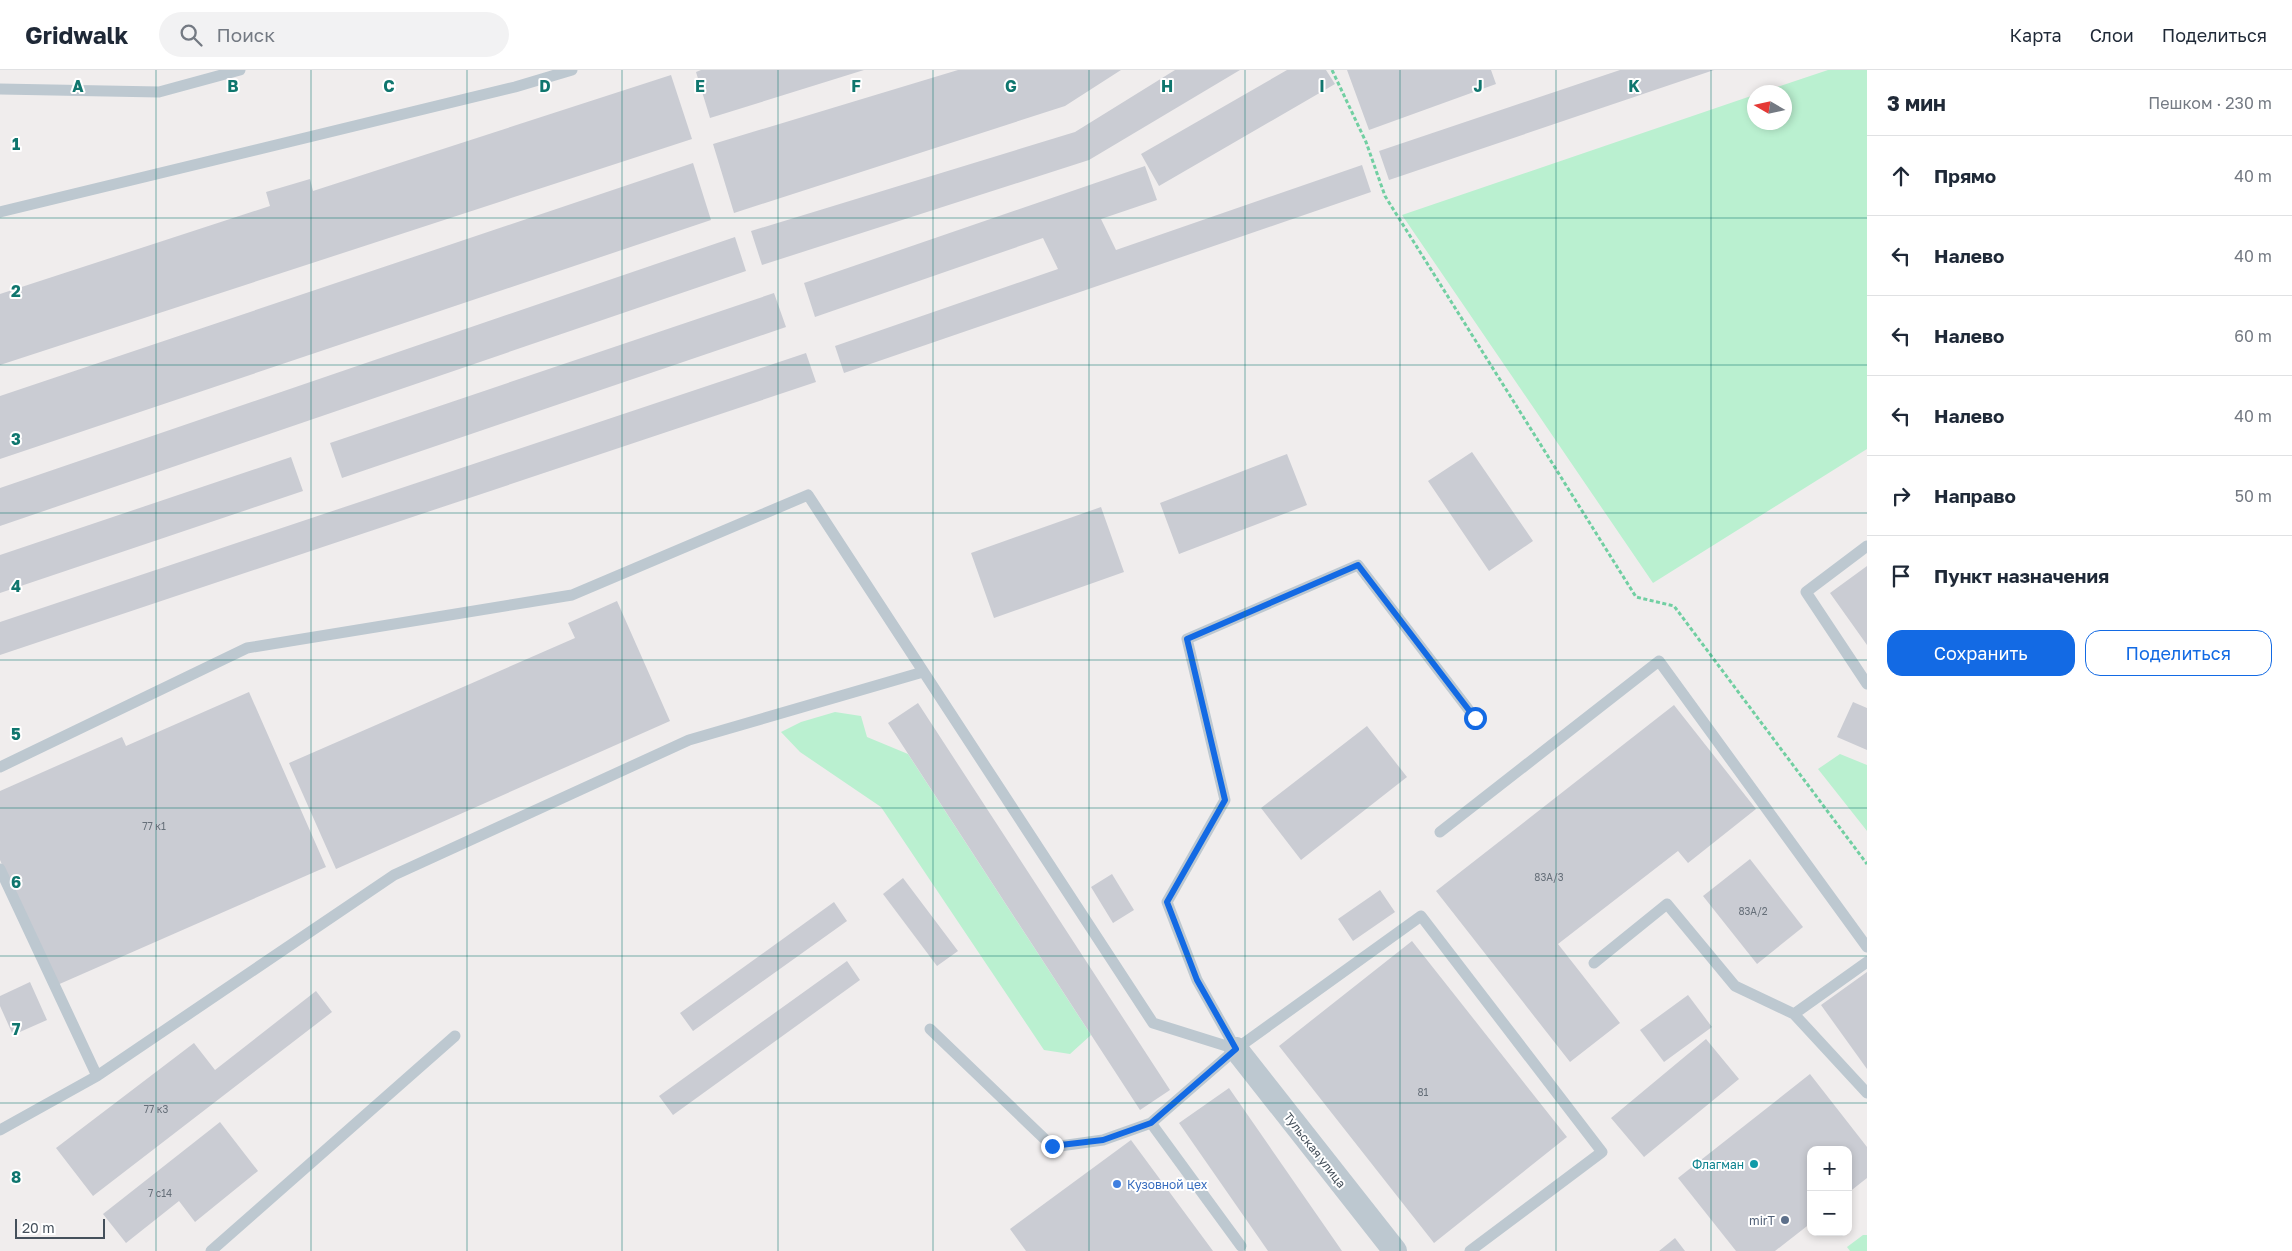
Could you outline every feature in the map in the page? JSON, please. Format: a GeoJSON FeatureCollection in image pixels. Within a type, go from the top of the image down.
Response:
{"type":"FeatureCollection","features":[{"type":"Feature","properties":{"kind":"street","name":"Тульская улица"},"geometry":{"type":"LineString","coordinates":[[1236,1049],[1395,1251]]}},
{"type":"Feature","properties":{"kind":"lane"},"geometry":{"type":"LineString","coordinates":[[0,89],[159,92],[240,70]]}},
{"type":"Feature","properties":{"kind":"lane"},"geometry":{"type":"LineString","coordinates":[[0,212],[496,92],[572,70]]}},
{"type":"Feature","properties":{"kind":"lane"},"geometry":{"type":"LineString","coordinates":[[0,767],[247,648],[572,595],[808,494],[1153,1023],[1236,1049]]}},
{"type":"Feature","properties":{"kind":"lane"},"geometry":{"type":"LineString","coordinates":[[1867,546],[1806,592],[1867,684]]}},
{"type":"Feature","properties":{"kind":"lane"},"geometry":{"type":"LineString","coordinates":[[1236,1049],[1197,980],[1167,902],[1225,800],[1187,639],[1358,565],[1475,718]]}},
{"type":"Feature","properties":{"kind":"lane"},"geometry":{"type":"LineString","coordinates":[[1440,832],[1659,661],[1867,947]]}},
{"type":"Feature","properties":{"kind":"lane"},"geometry":{"type":"LineString","coordinates":[[0,1130],[97,1076],[394,875],[690,740],[923,672]]}},
{"type":"Feature","properties":{"kind":"lane"},"geometry":{"type":"LineString","coordinates":[[0,870],[97,1076]]}},
{"type":"Feature","properties":{"kind":"lane"},"geometry":{"type":"LineString","coordinates":[[1594,963],[1667,904],[1735,986],[1794,1014],[1867,1093]]}},
{"type":"Feature","properties":{"kind":"lane"},"geometry":{"type":"LineString","coordinates":[[930,1029],[1052,1146],[1103,1140],[1151,1123],[1236,1049],[1421,916],[1602,1152],[1470,1251]]}},
{"type":"Feature","properties":{"kind":"lane"},"geometry":{"type":"LineString","coordinates":[[1794,1014],[1867,962]]}},
{"type":"Feature","properties":{"kind":"lane"},"geometry":{"type":"LineString","coordinates":[[210,1251],[456,1036]]}},
{"type":"Feature","properties":{"kind":"lane"},"geometry":{"type":"LineString","coordinates":[[1151,1123],[1241,1246]]}},
{"type":"Feature","properties":{"kind":"path"},"geometry":{"type":"LineString","coordinates":[[1332,70],[1366,142],[1385,196],[1636,596],[1674,606],[1867,864]]}},
{"type":"Feature","properties":{"kind":"green space"},"geometry":{"type":"Polygon","coordinates":[[[1828,70],[1867,70],[1867,449],[1653,583],[1402,215],[1747,97],[1747,130],[1792,130],[1792,85],[1783,85],[1828,70]]]}},
{"type":"Feature","properties":{"kind":"green space"},"geometry":{"type":"Polygon","coordinates":[[[835,712],[861,716],[867,737],[908,754],[1091,1035],[1070,1054],[1044,1050],[881,807],[800,752],[781,732],[801,722],[835,712]]]}},
{"type":"Feature","properties":{"kind":"green space"},"geometry":{"type":"Polygon","coordinates":[[[1840,754],[1867,765],[1867,831],[1818,769],[1840,754]]]}},
{"type":"Feature","properties":{"kind":"green space"},"geometry":{"type":"Polygon","coordinates":[[[1863,1235],[1867,1235],[1867,1251],[1850,1251],[1847,1247],[1863,1235]]]}},
{"type":"Feature","properties":{"kind":"building"},"geometry":{"type":"Polygon","coordinates":[[[701,70],[864,70],[710,118],[696,72],[701,70]]]}},
{"type":"Feature","properties":{"kind":"building"},"geometry":{"type":"Polygon","coordinates":[[[958,70],[1121,70],[1065,106],[734,213],[713,144],[958,70]]]}},
{"type":"Feature","properties":{"kind":"building"},"geometry":{"type":"Polygon","coordinates":[[[1175,70],[1240,70],[1089,160],[762,265],[751,231],[1075,132],[1175,70]]]}},
{"type":"Feature","properties":{"kind":"building"},"geometry":{"type":"Polygon","coordinates":[[[1287,70],[1326,70],[1335,84],[1159,186],[1141,154],[1287,70]]]}},
{"type":"Feature","properties":{"kind":"building"},"geometry":{"type":"Polygon","coordinates":[[[1347,70],[1491,70],[1496,84],[1369,130],[1347,70]]]}},
{"type":"Feature","properties":{"kind":"building"},"geometry":{"type":"Polygon","coordinates":[[[1620,70],[1714,70],[1389,180],[1379,151],[1620,70]]]}},
{"type":"Feature","properties":{"kind":"building"},"geometry":{"type":"Polygon","coordinates":[[[671,75],[692,139],[0,365],[0,294],[270,206],[266,192],[310,179],[313,191],[671,75]]]}},
{"type":"Feature","properties":{"kind":"building"},"geometry":{"type":"Polygon","coordinates":[[[693,163],[711,220],[0,459],[0,396],[693,163]]]}},
{"type":"Feature","properties":{"kind":"building"},"geometry":{"type":"Polygon","coordinates":[[[1362,165],[1371,192],[844,373],[835,346],[1058,269],[1043,238],[815,317],[804,283],[1145,166],[1157,200],[1101,219],[1116,250],[1362,165]]]}},
{"type":"Feature","properties":{"kind":"building"},"geometry":{"type":"Polygon","coordinates":[[[735,237],[746,271],[0,526],[0,488],[735,237]]]}},
{"type":"Feature","properties":{"kind":"building"},"geometry":{"type":"Polygon","coordinates":[[[774,293],[786,327],[342,478],[330,443],[774,293]]]}},
{"type":"Feature","properties":{"kind":"building"},"geometry":{"type":"Polygon","coordinates":[[[806,353],[816,382],[0,655],[0,622],[806,353]]]}},
{"type":"Feature","properties":{"kind":"building"},"geometry":{"type":"Polygon","coordinates":[[[1472,452],[1533,541],[1489,571],[1428,481],[1472,452]]]}},
{"type":"Feature","properties":{"kind":"building"},"geometry":{"type":"Polygon","coordinates":[[[1287,454],[1307,505],[1179,554],[1160,503],[1287,454]]]}},
{"type":"Feature","properties":{"kind":"building"},"geometry":{"type":"Polygon","coordinates":[[[291,457],[303,491],[0,593],[0,555],[291,457]]]}},
{"type":"Feature","properties":{"kind":"building"},"geometry":{"type":"Polygon","coordinates":[[[1101,507],[1124,572],[994,618],[971,553],[1101,507]]]}},
{"type":"Feature","properties":{"kind":"building"},"geometry":{"type":"Polygon","coordinates":[[[1867,566],[1867,645],[1830,593],[1867,566]]]}},
{"type":"Feature","properties":{"kind":"building"},"geometry":{"type":"Polygon","coordinates":[[[617,601],[670,721],[336,869],[289,763],[575,638],[568,623],[617,601]]]}},
{"type":"Feature","properties":{"kind":"building"},"geometry":{"type":"Polygon","coordinates":[[[249,692],[326,867],[55,986],[0,860],[0,791],[122,737],[126,746],[249,692]]]}},
{"type":"Feature","properties":{"kind":"building"},"geometry":{"type":"Polygon","coordinates":[[[1853,702],[1867,708],[1867,750],[1837,737],[1853,702]]]}},
{"type":"Feature","properties":{"kind":"building"},"geometry":{"type":"Polygon","coordinates":[[[918,703],[1170,1090],[1140,1110],[888,723],[918,703]]]}},
{"type":"Feature","properties":{"kind":"building"},"geometry":{"type":"Polygon","coordinates":[[[1674,705],[1756,809],[1688,863],[1678,851],[1558,944],[1620,1023],[1570,1062],[1436,891],[1674,705]]]}},
{"type":"Feature","properties":{"kind":"building"},"geometry":{"type":"Polygon","coordinates":[[[1367,726],[1407,777],[1301,860],[1261,808],[1367,726]]]}},
{"type":"Feature","properties":{"kind":"building"},"geometry":{"type":"Polygon","coordinates":[[[1750,859],[1803,927],[1757,964],[1703,896],[1750,859]]]}},
{"type":"Feature","properties":{"kind":"building"},"geometry":{"type":"Polygon","coordinates":[[[1112,874],[1134,910],[1113,923],[1091,887],[1112,874]]]}},
{"type":"Feature","properties":{"kind":"building"},"geometry":{"type":"Polygon","coordinates":[[[903,878],[958,951],[937,966],[883,894],[903,878]]]}},
{"type":"Feature","properties":{"kind":"building"},"geometry":{"type":"Polygon","coordinates":[[[1380,890],[1395,912],[1353,941],[1338,919],[1380,890]]]}},
{"type":"Feature","properties":{"kind":"building"},"geometry":{"type":"Polygon","coordinates":[[[834,902],[847,921],[693,1031],[680,1013],[834,902]]]}},
{"type":"Feature","properties":{"kind":"building"},"geometry":{"type":"Polygon","coordinates":[[[1412,941],[1567,1137],[1434,1243],[1279,1046],[1412,941]]]}},
{"type":"Feature","properties":{"kind":"building"},"geometry":{"type":"Polygon","coordinates":[[[847,961],[860,980],[673,1115],[659,1096],[847,961]]]}},
{"type":"Feature","properties":{"kind":"building"},"geometry":{"type":"Polygon","coordinates":[[[1867,972],[1867,1069],[1821,1005],[1867,972]]]}},
{"type":"Feature","properties":{"kind":"building"},"geometry":{"type":"Polygon","coordinates":[[[30,982],[47,1020],[13,1035],[0,1006],[0,996],[30,982]]]}},
{"type":"Feature","properties":{"kind":"building"},"geometry":{"type":"Polygon","coordinates":[[[316,991],[332,1012],[93,1196],[56,1148],[194,1043],[215,1070],[316,991]]]}},
{"type":"Feature","properties":{"kind":"building"},"geometry":{"type":"Polygon","coordinates":[[[1688,995],[1712,1027],[1664,1062],[1640,1030],[1688,995]]]}},
{"type":"Feature","properties":{"kind":"building"},"geometry":{"type":"Polygon","coordinates":[[[1706,1039],[1739,1079],[1644,1157],[1611,1118],[1706,1039]]]}},
{"type":"Feature","properties":{"kind":"building","name":"Флагман"},"geometry":{"type":"Polygon","coordinates":[[[1810,1074],[1867,1147],[1867,1178],[1852,1190],[1852,1146],[1807,1146],[1807,1226],[1775,1251],[1736,1251],[1678,1178],[1810,1074]]]}},
{"type":"Feature","properties":{"kind":"building"},"geometry":{"type":"Polygon","coordinates":[[[1229,1088],[1342,1251],[1268,1251],[1179,1123],[1229,1088]]]}},
{"type":"Feature","properties":{"kind":"building"},"geometry":{"type":"Polygon","coordinates":[[[220,1122],[258,1171],[195,1222],[179,1201],[126,1243],[103,1214],[220,1122]]]}},
{"type":"Feature","properties":{"kind":"building","name":"Кузовной цех"},"geometry":{"type":"Polygon","coordinates":[[[1131,1140],[1213,1251],[1026,1251],[1010,1229],[1131,1140]]]}},
{"type":"Feature","properties":{"kind":"building"},"geometry":{"type":"Polygon","coordinates":[[[1675,1238],[1685,1251],[1659,1251],[1675,1238]]]}},
{"type":"Feature","properties":{"kind":"place","name":"Флагман"},"geometry":{"type":"Point","coordinates":[1754,1164]}},
{"type":"Feature","properties":{"kind":"place","name":"Кузовной цех"},"geometry":{"type":"Point","coordinates":[1117,1184]}},
{"type":"Feature","properties":{"kind":"place","name":"mirT"},"geometry":{"type":"Point","coordinates":[1785,1220]}},
{"type":"Feature","properties":{"kind":"route"},"geometry":{"type":"LineString","coordinates":[[1052,1146],[1103,1140],[1151,1123],[1236,1049],[1197,980],[1167,902],[1225,800],[1187,639],[1358,565],[1475,718]]}}]}
